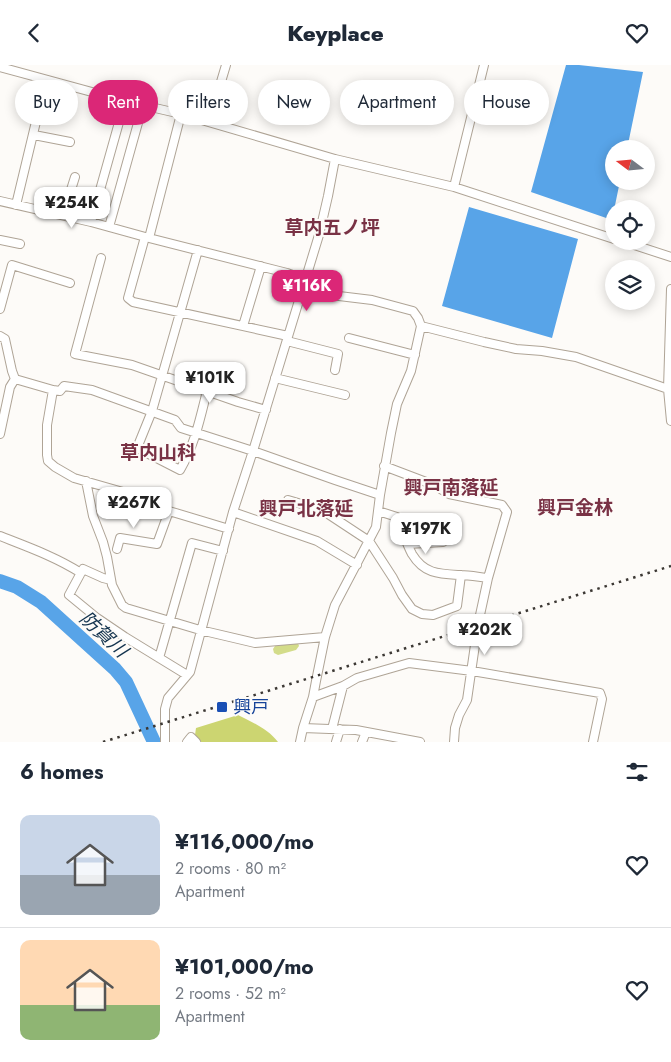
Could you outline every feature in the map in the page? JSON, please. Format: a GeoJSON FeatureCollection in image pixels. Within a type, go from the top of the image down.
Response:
{"type":"FeatureCollection","features":[{"type":"Feature","properties":{"kind":"street"},"geometry":{"type":"LineString","coordinates":[[222,80],[226,65]]}},
{"type":"Feature","properties":{"kind":"street"},"geometry":{"type":"LineString","coordinates":[[454,187],[484,65]]}},
{"type":"Feature","properties":{"kind":"street"},"geometry":{"type":"LineString","coordinates":[[0,67],[46,80]]}},
{"type":"Feature","properties":{"kind":"street"},"geometry":{"type":"LineString","coordinates":[[16,205],[36,125]]}},
{"type":"Feature","properties":{"kind":"street"},"geometry":{"type":"LineString","coordinates":[[91,222],[118,125]]}},
{"type":"Feature","properties":{"kind":"street"},"geometry":{"type":"LineString","coordinates":[[109,227],[137,125]]}},
{"type":"Feature","properties":{"kind":"street"},"geometry":{"type":"LineString","coordinates":[[178,125],[147,238],[128,298],[133,302],[243,326],[338,354],[335,370]]}},
{"type":"Feature","properties":{"kind":"street"},"geometry":{"type":"LineString","coordinates":[[219,125],[335,159],[454,187],[605,236]]}},
{"type":"Feature","properties":{"kind":"street"},"geometry":{"type":"LineString","coordinates":[[34,135],[70,143]]}},
{"type":"Feature","properties":{"kind":"street"},"geometry":{"type":"LineString","coordinates":[[165,742],[164,716],[166,703],[168,697],[190,672],[233,512],[319,235],[335,159]]}},
{"type":"Feature","properties":{"kind":"street"},"geometry":{"type":"LineString","coordinates":[[63,215],[75,177]]}},
{"type":"Feature","properties":{"kind":"street"},"geometry":{"type":"LineString","coordinates":[[0,201],[91,222],[287,273],[339,296],[372,300],[413,311],[418,317],[421,326],[416,355],[397,405],[384,466],[376,527],[335,605],[326,637],[314,697],[300,742]]}},
{"type":"Feature","properties":{"kind":"street"},"geometry":{"type":"LineString","coordinates":[[0,240],[20,244]]}},
{"type":"Feature","properties":{"kind":"street"},"geometry":{"type":"LineString","coordinates":[[198,250],[152,411],[137,447],[180,470],[197,433],[208,391]]}},
{"type":"Feature","properties":{"kind":"street"},"geometry":{"type":"LineString","coordinates":[[646,250],[670,259]]}},
{"type":"Feature","properties":{"kind":"street"},"geometry":{"type":"LineString","coordinates":[[101,258],[75,354],[132,365],[266,410]]}},
{"type":"Feature","properties":{"kind":"street"},"geometry":{"type":"LineString","coordinates":[[0,309],[12,265],[70,283]]}},
{"type":"Feature","properties":{"kind":"street"},"geometry":{"type":"LineString","coordinates":[[243,326],[261,266]]}},
{"type":"Feature","properties":{"kind":"street"},"geometry":{"type":"LineString","coordinates":[[671,289],[668,389],[671,421]]}},
{"type":"Feature","properties":{"kind":"street"},"geometry":{"type":"LineString","coordinates":[[421,326],[484,343],[576,357],[668,389]]}},
{"type":"Feature","properties":{"kind":"street"},"geometry":{"type":"LineString","coordinates":[[0,336],[5,339],[15,379]]}},
{"type":"Feature","properties":{"kind":"street"},"geometry":{"type":"LineString","coordinates":[[349,337],[416,355]]}},
{"type":"Feature","properties":{"kind":"street"},"geometry":{"type":"LineString","coordinates":[[275,378],[345,395]]}},
{"type":"Feature","properties":{"kind":"street"},"geometry":{"type":"LineString","coordinates":[[15,379],[52,390],[60,391],[64,386],[92,390],[175,420],[181,428],[380,495]]}},
{"type":"Feature","properties":{"kind":"street"},"geometry":{"type":"LineString","coordinates":[[0,434],[10,387],[15,379]]}},
{"type":"Feature","properties":{"kind":"street"},"geometry":{"type":"LineString","coordinates":[[52,390],[47,425],[48,461],[74,478],[123,492],[168,511],[229,529]]}},
{"type":"Feature","properties":{"kind":"street"},"geometry":{"type":"LineString","coordinates":[[384,466],[434,485],[449,494],[502,505],[507,511],[488,578],[480,615]]}},
{"type":"Feature","properties":{"kind":"street"},"geometry":{"type":"LineString","coordinates":[[86,481],[93,516],[107,557],[112,585],[122,605],[126,608],[200,630],[255,643],[326,637]]}},
{"type":"Feature","properties":{"kind":"street"},"geometry":{"type":"LineString","coordinates":[[288,500],[322,510],[369,541],[412,609],[422,614],[433,615],[457,606],[461,575]]}},
{"type":"Feature","properties":{"kind":"street"},"geometry":{"type":"LineString","coordinates":[[116,549],[120,538],[157,544],[168,511]]}},
{"type":"Feature","properties":{"kind":"street"},"geometry":{"type":"LineString","coordinates":[[378,511],[397,517],[413,554],[422,566],[431,572],[443,575],[488,578]]}},
{"type":"Feature","properties":{"kind":"street"},"geometry":{"type":"LineString","coordinates":[[233,512],[317,541],[357,565]]}},
{"type":"Feature","properties":{"kind":"street"},"geometry":{"type":"LineString","coordinates":[[0,536],[63,561],[81,573]]}},
{"type":"Feature","properties":{"kind":"street"},"geometry":{"type":"LineString","coordinates":[[159,658],[192,543],[223,551]]}},
{"type":"Feature","properties":{"kind":"street"},"geometry":{"type":"LineString","coordinates":[[408,544],[442,543]]}},
{"type":"Feature","properties":{"kind":"street"},"geometry":{"type":"LineString","coordinates":[[111,581],[83,569],[69,595],[124,637],[187,675]]}},
{"type":"Feature","properties":{"kind":"street"},"geometry":{"type":"LineString","coordinates":[[454,742],[455,728],[459,715],[467,700],[476,637]]}},
{"type":"Feature","properties":{"kind":"street"},"geometry":{"type":"LineString","coordinates":[[314,697],[357,679],[409,663],[472,671],[600,693],[602,699],[593,742]]}},
{"type":"Feature","properties":{"kind":"street"},"geometry":{"type":"LineString","coordinates":[[336,742],[336,729],[343,686]]}},
{"type":"Feature","properties":{"kind":"street"},"geometry":{"type":"LineString","coordinates":[[303,728],[356,730],[420,742]]}},
{"type":"Feature","properties":{"kind":"street"},"geometry":{"type":"LineString","coordinates":[[362,742],[366,732]]}},
{"type":"Feature","properties":{"kind":"street"},"geometry":{"type":"LineString","coordinates":[[187,742],[190,737],[196,742]]}},
{"type":"Feature","properties":{"kind":"green space"},"geometry":{"type":"Polygon","coordinates":[[[298,643],[299,646],[296,650],[278,655],[274,653],[273,649],[275,646],[298,643]]]}},
{"type":"Feature","properties":{"kind":"green space"},"geometry":{"type":"Polygon","coordinates":[[[238,715],[265,730],[278,742],[201,742],[195,735],[196,728],[238,715]]]}},
{"type":"Feature","properties":{"kind":"water"},"geometry":{"type":"Polygon","coordinates":[[[566,65],[643,72],[629,140],[605,140],[605,190],[618,190],[616,200],[605,200],[605,218],[531,192],[566,65]]]}},
{"type":"Feature","properties":{"kind":"water"},"geometry":{"type":"Polygon","coordinates":[[[469,207],[578,239],[552,338],[442,306],[469,207]]]}},
{"type":"Feature","properties":{"kind":"waterway","name":"防賀川"},"geometry":{"type":"LineString","coordinates":[[0,581],[17,587],[41,602],[115,669],[126,682],[154,742]]}},
{"type":"Feature","properties":{"kind":"railway"},"geometry":{"type":"LineString","coordinates":[[103,742],[671,566]]}},
{"type":"Feature","properties":{"kind":"place","name":"興戸"},"geometry":{"type":"Point","coordinates":[222,707]}},
{"type":"Feature","properties":{"kind":"district","name":"草内五ノ坪"},"geometry":{"type":"Point","coordinates":[332,227]}},
{"type":"Feature","properties":{"kind":"district","name":"草内山科"},"geometry":{"type":"Point","coordinates":[158,452]}},
{"type":"Feature","properties":{"kind":"district","name":"興戸南落延"},"geometry":{"type":"Point","coordinates":[451,487]}},
{"type":"Feature","properties":{"kind":"district","name":"興戸金林"},"geometry":{"type":"Point","coordinates":[575,507]}},
{"type":"Feature","properties":{"kind":"district","name":"興戸北落延"},"geometry":{"type":"Point","coordinates":[306,508]}}]}
